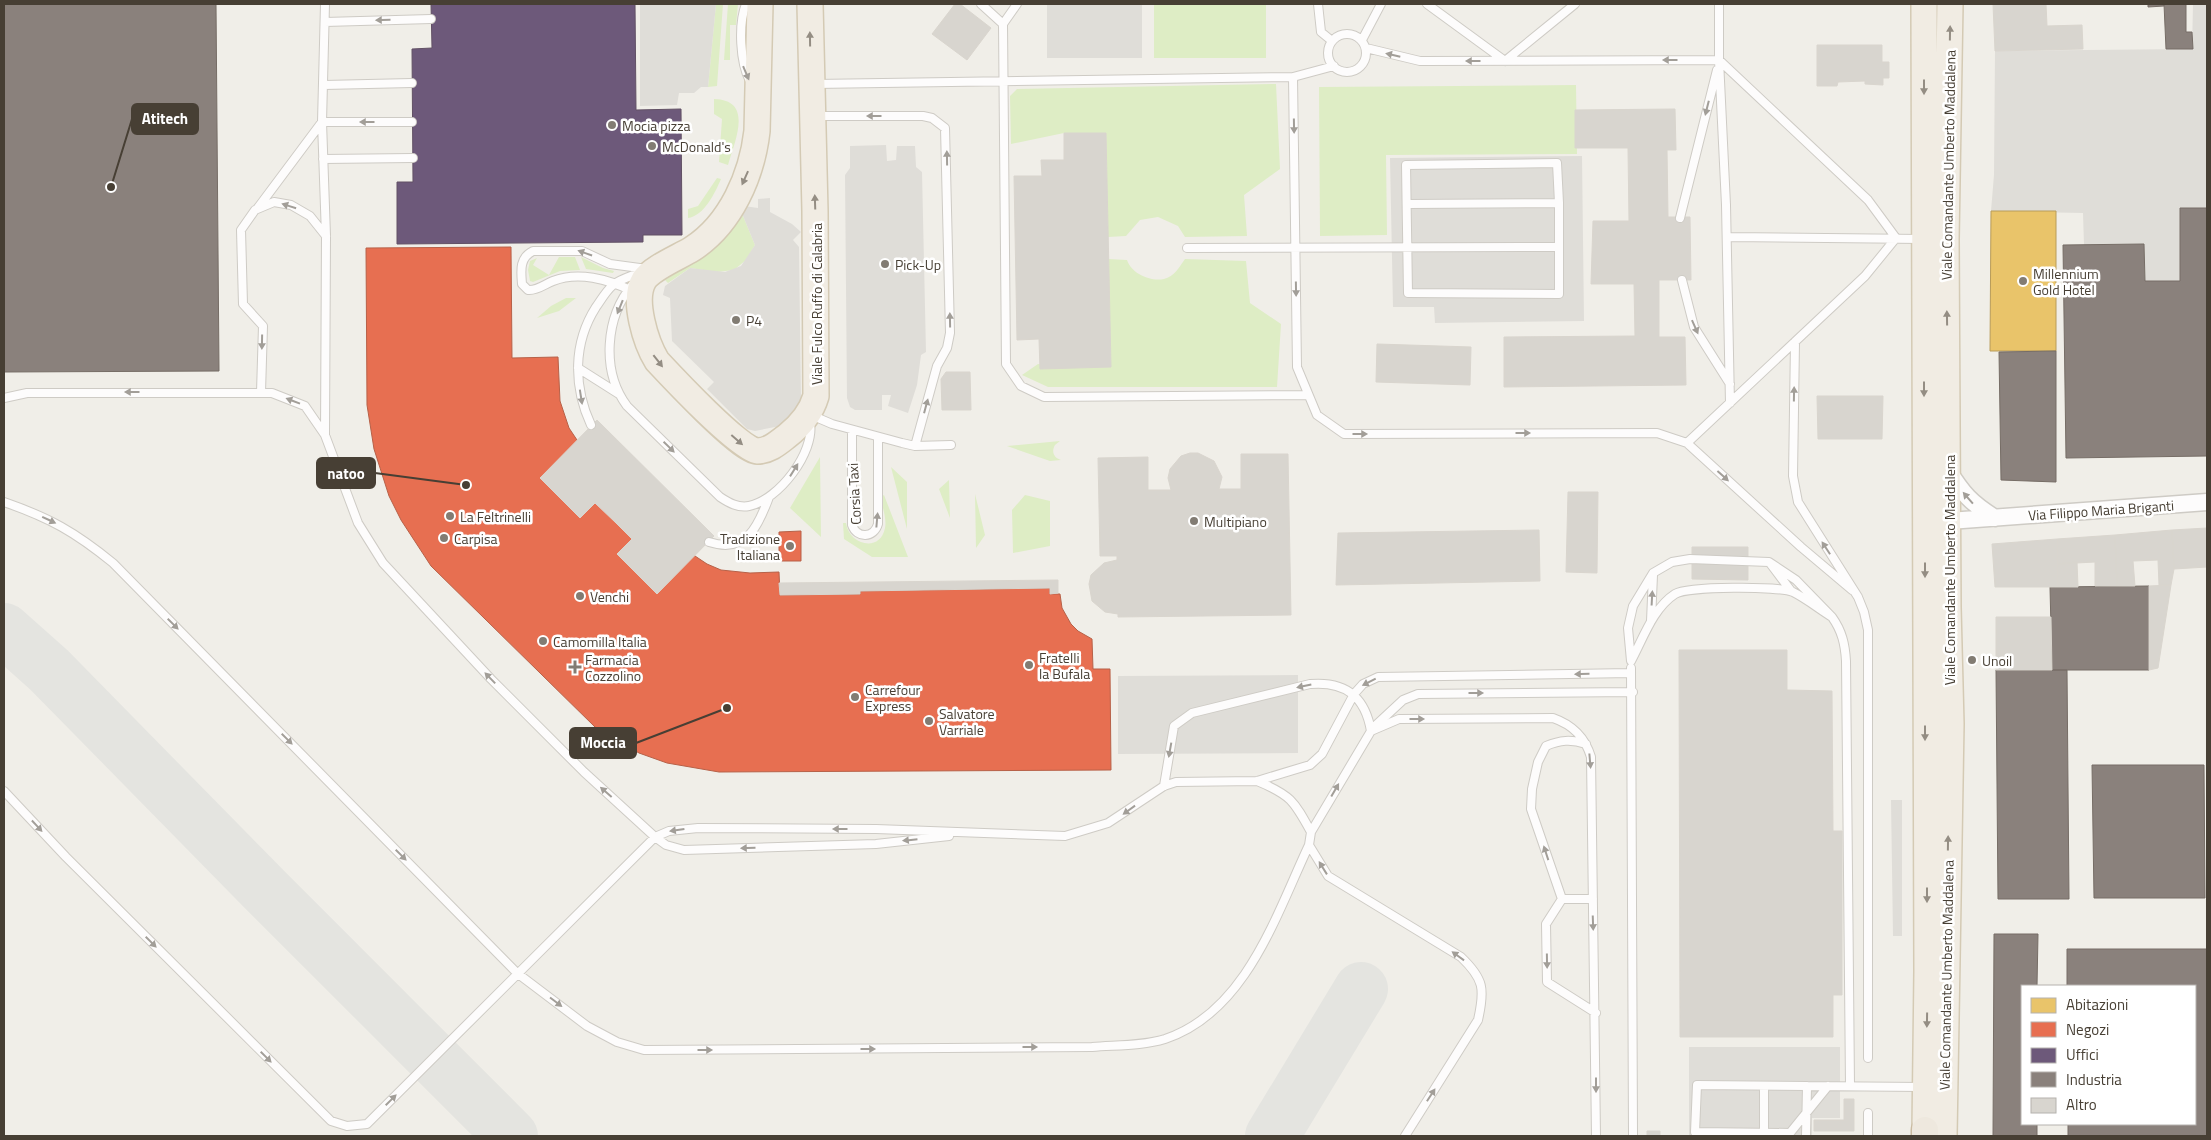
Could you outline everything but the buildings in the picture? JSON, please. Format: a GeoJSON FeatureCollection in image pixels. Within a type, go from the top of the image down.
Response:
{"type":"FeatureCollection","features":[{"type":"Feature","properties":{"kind":"main road"},"geometry":{"type":"LineString","coordinates":[[760,4],[758,104],[754,151],[748,171],[731,207],[706,238],[695,247],[655,268],[634,292],[649,348],[657,361],[737,441],[747,448],[755,451],[765,450],[775,445],[809,414]]}},
{"type":"Feature","properties":{"kind":"main road","name":"Viale Fulco Ruffo di Calabria"},"geometry":{"type":"LineString","coordinates":[[809,414],[814,406],[816,388],[815,211],[810,4]]}},
{"type":"Feature","properties":{"kind":"main road","name":"Viale Comandante Umberto Maddalena"},"geometry":{"type":"LineString","coordinates":[[1924,4],[1948,470],[1937,521],[1948,607],[1951,724],[1931,1134]]}},
{"type":"Feature","properties":{"kind":"main road","name":"Viale Comandante Umberto Maddalena"},"geometry":{"type":"LineString","coordinates":[[1931,1134],[1925,1087],[1937,521],[1935,239],[1950,4]]}},
{"type":"Feature","properties":{"kind":"street"},"geometry":{"type":"LineString","coordinates":[[1948,470],[1959,488],[1974,505],[1995,518]]}},
{"type":"Feature","properties":{"kind":"street","name":"Via Filippo Maria Briganti"},"geometry":{"type":"LineString","coordinates":[[1937,521],[2207,502]]}},
{"type":"Feature","properties":{"kind":"lane"},"geometry":{"type":"LineString","coordinates":[[325,4],[322,122],[326,236],[325,435]]}},
{"type":"Feature","properties":{"kind":"lane"},"geometry":{"type":"LineString","coordinates":[[746,4],[742,57],[744,70],[758,104]]}},
{"type":"Feature","properties":{"kind":"lane"},"geometry":{"type":"LineString","coordinates":[[981,4],[1003,24]]}},
{"type":"Feature","properties":{"kind":"lane"},"geometry":{"type":"LineString","coordinates":[[1016,4],[1003,24],[1006,364],[1021,386],[1044,397],[1308,395]]}},
{"type":"Feature","properties":{"kind":"lane"},"geometry":{"type":"LineString","coordinates":[[1318,4],[1321,32],[1332,41]]}},
{"type":"Feature","properties":{"kind":"lane"},"geometry":{"type":"LineString","coordinates":[[1362,40],[1381,4]]}},
{"type":"Feature","properties":{"kind":"lane"},"geometry":{"type":"LineString","coordinates":[[1427,4],[1505,61]]}},
{"type":"Feature","properties":{"kind":"lane"},"geometry":{"type":"LineString","coordinates":[[1505,61],[1575,4]]}},
{"type":"Feature","properties":{"kind":"lane"},"geometry":{"type":"LineString","coordinates":[[1719,4],[1719,60],[1727,237],[1730,403]]}},
{"type":"Feature","properties":{"kind":"lane"},"geometry":{"type":"LineString","coordinates":[[325,22],[431,20]]}},
{"type":"Feature","properties":{"kind":"lane"},"geometry":{"type":"LineString","coordinates":[[1347,34],[1357,36],[1362,40],[1366,48],[1364,62],[1360,67],[1346,72],[1334,66],[1328,54],[1332,41],[1341,35],[1347,34]]}},
{"type":"Feature","properties":{"kind":"lane"},"geometry":{"type":"LineString","coordinates":[[1366,48],[1420,61],[1719,60],[1868,200],[1896,238]]}},
{"type":"Feature","properties":{"kind":"lane"},"geometry":{"type":"LineString","coordinates":[[1680,218],[1719,60]]}},
{"type":"Feature","properties":{"kind":"lane"},"geometry":{"type":"LineString","coordinates":[[811,84],[1294,78],[1334,66]]}},
{"type":"Feature","properties":{"kind":"lane"},"geometry":{"type":"LineString","coordinates":[[1294,78],[1297,367],[1317,415],[1344,434],[1657,433],[1686,443],[1801,547],[1852,590]]}},
{"type":"Feature","properties":{"kind":"lane"},"geometry":{"type":"LineString","coordinates":[[324,85],[412,83]]}},
{"type":"Feature","properties":{"kind":"lane"},"geometry":{"type":"LineString","coordinates":[[812,116],[923,116],[932,118],[945,128],[950,333],[947,348],[937,366],[915,446]]}},
{"type":"Feature","properties":{"kind":"lane"},"geometry":{"type":"LineString","coordinates":[[322,122],[412,122]]}},
{"type":"Feature","properties":{"kind":"lane"},"geometry":{"type":"LineString","coordinates":[[261,392],[263,326],[243,304],[241,230],[322,122]]}},
{"type":"Feature","properties":{"kind":"lane"},"geometry":{"type":"LineString","coordinates":[[323,158],[413,158]]}},
{"type":"Feature","properties":{"kind":"lane"},"geometry":{"type":"LineString","coordinates":[[1557,163],[1559,294],[1408,293],[1408,204],[1406,165],[1557,163]]}},
{"type":"Feature","properties":{"kind":"lane"},"geometry":{"type":"LineString","coordinates":[[255,210],[274,202],[291,204],[310,216],[326,236]]}},
{"type":"Feature","properties":{"kind":"lane"},"geometry":{"type":"LineString","coordinates":[[1408,204],[1559,203]]}},
{"type":"Feature","properties":{"kind":"lane"},"geometry":{"type":"LineString","coordinates":[[1727,237],[1935,239]]}},
{"type":"Feature","properties":{"kind":"lane"},"geometry":{"type":"LineString","coordinates":[[1686,443],[1865,276],[1896,238]]}},
{"type":"Feature","properties":{"kind":"lane"},"geometry":{"type":"LineString","coordinates":[[1187,248],[1559,247]]}},
{"type":"Feature","properties":{"kind":"lane"},"geometry":{"type":"LineString","coordinates":[[634,292],[614,284],[584,276],[554,280],[533,291],[528,290],[522,284],[522,263],[532,251],[573,250],[582,251],[610,264],[655,268]]}},
{"type":"Feature","properties":{"kind":"lane"},"geometry":{"type":"LineString","coordinates":[[591,425],[582,407],[578,368],[579,347],[586,324],[614,284],[655,268]]}},
{"type":"Feature","properties":{"kind":"lane"},"geometry":{"type":"LineString","coordinates":[[1682,280],[1694,327],[1730,384]]}},
{"type":"Feature","properties":{"kind":"lane"},"geometry":{"type":"LineString","coordinates":[[634,292],[621,302],[610,339],[609,357],[620,395],[627,406],[728,503],[748,506],[769,497],[785,483],[809,445],[811,428],[809,414],[852,430],[915,446],[951,444]]}},
{"type":"Feature","properties":{"kind":"lane"},"geometry":{"type":"LineString","coordinates":[[1795,342],[1793,476],[1798,502],[1864,612],[1868,646],[1868,1058]]}},
{"type":"Feature","properties":{"kind":"lane"},"geometry":{"type":"LineString","coordinates":[[578,368],[620,395]]}},
{"type":"Feature","properties":{"kind":"lane"},"geometry":{"type":"LineString","coordinates":[[4,398],[27,393],[261,392],[272,393],[305,406],[325,435],[358,523],[383,563],[491,679],[584,772],[666,845],[684,850],[876,844],[976,833]]}},
{"type":"Feature","properties":{"kind":"lane","name":"Corsia Taxi"},"geometry":{"type":"LineString","coordinates":[[852,430],[852,525],[857,533],[861,535],[874,531],[878,524],[878,437]]}},
{"type":"Feature","properties":{"kind":"lane"},"geometry":{"type":"LineString","coordinates":[[708,542],[722,546],[740,542],[755,528],[769,497]]}},
{"type":"Feature","properties":{"kind":"lane"},"geometry":{"type":"LineString","coordinates":[[4,502],[62,526],[86,541],[113,563],[517,973],[587,1026],[616,1042],[644,1050],[1092,1047],[1134,1044],[1165,1039],[1203,1020],[1238,985],[1264,941],[1309,845],[1311,832],[1371,731],[1403,700],[1418,694],[1633,692]]}},
{"type":"Feature","properties":{"kind":"lane"},"geometry":{"type":"LineString","coordinates":[[1633,1136],[1633,692],[1628,628],[1632,606],[1654,573],[1672,562],[1690,559],[1769,562],[1796,580],[1832,617],[1840,628],[1845,644],[1846,661],[1850,1086]]}},
{"type":"Feature","properties":{"kind":"lane"},"geometry":{"type":"LineString","coordinates":[[1769,562],[1791,591],[1832,617]]}},
{"type":"Feature","properties":{"kind":"lane"},"geometry":{"type":"LineString","coordinates":[[1651,622],[1654,573]]}},
{"type":"Feature","properties":{"kind":"lane"},"geometry":{"type":"LineString","coordinates":[[1631,661],[1651,622],[1663,604],[1676,593],[1693,589],[1757,588],[1791,591]]}},
{"type":"Feature","properties":{"kind":"lane"},"geometry":{"type":"LineString","coordinates":[[4,791],[66,857],[331,1121],[347,1126],[367,1124],[655,837],[669,831],[698,828],[876,829],[1065,836],[1108,822],[1122,815],[1164,786],[1176,782],[1257,781],[1310,765],[1322,754],[1354,694],[1363,684],[1378,677],[1631,673]]}},
{"type":"Feature","properties":{"kind":"lane"},"geometry":{"type":"LineString","coordinates":[[1164,786],[1174,726],[1192,713],[1310,684],[1325,683],[1354,694],[1368,714],[1371,731]]}},
{"type":"Feature","properties":{"kind":"lane"},"geometry":{"type":"LineString","coordinates":[[1371,731],[1399,719],[1553,718],[1572,727],[1587,744],[1591,757],[1596,1013],[1596,1136]]}},
{"type":"Feature","properties":{"kind":"lane"},"geometry":{"type":"LineString","coordinates":[[1562,899],[1532,809],[1532,789],[1538,762],[1546,746],[1557,741],[1572,740],[1587,744]]}},
{"type":"Feature","properties":{"kind":"lane"},"geometry":{"type":"LineString","coordinates":[[1257,781],[1280,791],[1291,800],[1311,832]]}},
{"type":"Feature","properties":{"kind":"lane"},"geometry":{"type":"LineString","coordinates":[[1309,845],[1328,876],[1461,957],[1477,972],[1482,988],[1482,1003],[1478,1020],[1405,1136]]}},
{"type":"Feature","properties":{"kind":"lane"},"geometry":{"type":"LineString","coordinates":[[1562,899],[1593,899]]}},
{"type":"Feature","properties":{"kind":"lane"},"geometry":{"type":"LineString","coordinates":[[1562,899],[1546,924],[1547,982],[1596,1013]]}},
{"type":"Feature","properties":{"kind":"lane"},"geometry":{"type":"LineString","coordinates":[[1828,1086],[1790,1133],[1695,1132],[1697,1086],[1828,1086],[1850,1086],[1925,1087]]}},
{"type":"Feature","properties":{"kind":"lane"},"geometry":{"type":"LineString","coordinates":[[1764,1086],[1764,1134]]}},
{"type":"Feature","properties":{"kind":"lane"},"geometry":{"type":"LineString","coordinates":[[1806,1136],[1807,1086]]}},
{"type":"Feature","properties":{"kind":"lane"},"geometry":{"type":"LineString","coordinates":[[1868,1113],[1868,1136]]}},
{"type":"Feature","properties":{"kind":"green space"},"geometry":{"type":"Polygon","coordinates":[[[716,4],[723,4],[717,86],[708,87],[716,4]]]}},
{"type":"Feature","properties":{"kind":"green space"},"geometry":{"type":"Polygon","coordinates":[[[728,4],[738,4],[736,25],[730,25],[730,60],[724,60],[728,4]]]}},
{"type":"Feature","properties":{"kind":"green space"},"geometry":{"type":"Polygon","coordinates":[[[1154,4],[1266,4],[1266,58],[1154,58],[1154,4]]]}},
{"type":"Feature","properties":{"kind":"green space"},"geometry":{"type":"Polygon","coordinates":[[[1276,84],[1280,169],[1244,195],[1247,236],[1185,237],[1178,226],[1158,217],[1140,220],[1126,236],[1108,237],[1106,133],[1064,133],[1011,144],[1010,96],[1017,89],[1276,84]]]}},
{"type":"Feature","properties":{"kind":"green space"},"geometry":{"type":"Polygon","coordinates":[[[1576,85],[1577,154],[1386,155],[1387,235],[1320,236],[1319,87],[1576,85]]]}},
{"type":"Feature","properties":{"kind":"green space"},"geometry":{"type":"Polygon","coordinates":[[[714,99],[726,101],[734,106],[738,114],[739,123],[728,165],[719,162],[722,119],[714,114],[714,99]]]}},
{"type":"Feature","properties":{"kind":"green space"},"geometry":{"type":"Polygon","coordinates":[[[717,178],[721,179],[708,203],[699,213],[688,218],[688,209],[698,206],[717,178]]]}},
{"type":"Feature","properties":{"kind":"green space"},"geometry":{"type":"Polygon","coordinates":[[[741,211],[755,245],[746,260],[734,270],[717,272],[690,268],[668,283],[665,280],[700,258],[741,211]]]}},
{"type":"Feature","properties":{"kind":"green space"},"geometry":{"type":"Polygon","coordinates":[[[559,257],[575,257],[580,270],[560,271],[533,282],[530,281],[528,270],[530,261],[537,258],[533,265],[549,275],[559,257]]]}},
{"type":"Feature","properties":{"kind":"green space"},"geometry":{"type":"Polygon","coordinates":[[[581,257],[603,268],[614,271],[613,273],[586,269],[581,257]]]}},
{"type":"Feature","properties":{"kind":"green space"},"geometry":{"type":"Polygon","coordinates":[[[1108,259],[1127,260],[1132,269],[1137,273],[1147,278],[1159,280],[1171,276],[1185,259],[1246,261],[1250,303],[1281,324],[1277,387],[1048,387],[1022,375],[1038,364],[1074,368],[1111,367],[1108,259]]]}},
{"type":"Feature","properties":{"kind":"green space"},"geometry":{"type":"Polygon","coordinates":[[[566,298],[576,298],[559,311],[537,318],[551,306],[566,298]]]}},
{"type":"Feature","properties":{"kind":"green space"},"geometry":{"type":"Polygon","coordinates":[[[1060,441],[1055,445],[1053,452],[1061,460],[1050,461],[1007,446],[1060,441]]]}},
{"type":"Feature","properties":{"kind":"green space"},"geometry":{"type":"Polygon","coordinates":[[[820,457],[821,537],[790,508],[820,457]]]}},
{"type":"Feature","properties":{"kind":"green space"},"geometry":{"type":"Polygon","coordinates":[[[891,467],[907,482],[907,529],[891,467]]]}},
{"type":"Feature","properties":{"kind":"green space"},"geometry":{"type":"Polygon","coordinates":[[[949,480],[950,518],[939,489],[949,480]]]}},
{"type":"Feature","properties":{"kind":"green space"},"geometry":{"type":"Polygon","coordinates":[[[975,494],[985,535],[976,548],[975,494]]]}},
{"type":"Feature","properties":{"kind":"green space"},"geometry":{"type":"Polygon","coordinates":[[[884,495],[908,557],[872,557],[844,539],[843,523],[846,523],[848,531],[858,541],[871,543],[877,541],[882,536],[885,521],[881,497],[884,495]]]}},
{"type":"Feature","properties":{"kind":"green space"},"geometry":{"type":"Polygon","coordinates":[[[1025,495],[1050,501],[1050,546],[1013,553],[1012,510],[1025,495]]]}},
{"type":"Feature","properties":{"kind":"shaded area"},"geometry":{"type":"Polygon","coordinates":[[[640,4],[716,4],[708,87],[701,87],[694,93],[679,93],[677,105],[640,106],[640,4]]]}},
{"type":"Feature","properties":{"kind":"shaded area"},"geometry":{"type":"Polygon","coordinates":[[[1047,4],[1142,5],[1142,58],[1047,58],[1047,4]]]}},
{"type":"Feature","properties":{"kind":"shaded area"},"geometry":{"type":"Polygon","coordinates":[[[2193,4],[2207,4],[2207,208],[2180,208],[2180,281],[2145,281],[2144,244],[2084,245],[2083,213],[1991,211],[1994,175],[1995,51],[2192,49],[2193,4]]]}},
{"type":"Feature","properties":{"kind":"shaded area","name":"Pick-Up"},"geometry":{"type":"Polygon","coordinates":[[[886,145],[887,161],[896,160],[897,146],[915,146],[916,167],[922,172],[926,352],[921,355],[917,385],[908,413],[888,406],[891,395],[882,395],[882,410],[855,410],[850,407],[847,398],[845,175],[850,168],[850,146],[886,145]]]}},
{"type":"Feature","properties":{"kind":"shaded area"},"geometry":{"type":"Polygon","coordinates":[[[1582,156],[1584,321],[1435,323],[1434,307],[1393,307],[1390,158],[1582,156]]]}},
{"type":"Feature","properties":{"kind":"shaded area","name":"P4"},"geometry":{"type":"Polygon","coordinates":[[[770,198],[770,212],[792,224],[801,232],[793,240],[799,247],[801,402],[780,426],[755,431],[747,429],[707,389],[714,382],[672,341],[670,298],[663,295],[665,286],[690,268],[725,272],[741,266],[755,245],[741,211],[744,206],[758,208],[758,199],[770,198]]]}},
{"type":"Feature","properties":{"kind":"shaded area"},"geometry":{"type":"Polygon","coordinates":[[[1298,675],[1298,753],[1118,754],[1118,676],[1298,675]]]}},
{"type":"Feature","properties":{"kind":"shaded area"},"geometry":{"type":"Polygon","coordinates":[[[1891,800],[1902,800],[1902,936],[1893,936],[1891,800]]]}},
{"type":"Feature","properties":{"kind":"shaded area"},"geometry":{"type":"Polygon","coordinates":[[[1689,1047],[1840,1047],[1840,1118],[1812,1118],[1812,1136],[1689,1136],[1689,1047]]]}},
{"type":"Feature","properties":{"kind":"taxiway"},"geometry":{"type":"LineString","coordinates":[[4,630],[49,670],[511,1136]]}},
{"type":"Feature","properties":{"kind":"taxiway"},"geometry":{"type":"LineString","coordinates":[[1272,1136],[1361,989]]}},
{"type":"Feature","properties":{"kind":"place","name":"Mocia pizza"},"geometry":{"type":"Point","coordinates":[612,125]}},
{"type":"Feature","properties":{"kind":"place","name":"McDonald's"},"geometry":{"type":"Point","coordinates":[652,146]}},
{"type":"Feature","properties":{"kind":"place","name":"Atitech"},"geometry":{"type":"Point","coordinates":[111,187]}},
{"type":"Feature","properties":{"kind":"place","name":"Pick-Up"},"geometry":{"type":"Point","coordinates":[885,264]}},
{"type":"Feature","properties":{"kind":"place","name":"Millennium Gold Hotel"},"geometry":{"type":"Point","coordinates":[2023,281]}},
{"type":"Feature","properties":{"kind":"place","name":"P4"},"geometry":{"type":"Point","coordinates":[736,320]}},
{"type":"Feature","properties":{"kind":"place","name":"natoo"},"geometry":{"type":"Point","coordinates":[466,485]}},
{"type":"Feature","properties":{"kind":"place","name":"La Feltrinelli"},"geometry":{"type":"Point","coordinates":[450,516]}},
{"type":"Feature","properties":{"kind":"place","name":"Multipiano"},"geometry":{"type":"Point","coordinates":[1194,521]}},
{"type":"Feature","properties":{"kind":"place","name":"Carpisa"},"geometry":{"type":"Point","coordinates":[444,538]}},
{"type":"Feature","properties":{"kind":"place","name":"Tradizione Italiana"},"geometry":{"type":"Point","coordinates":[790,546]}},
{"type":"Feature","properties":{"kind":"place","name":"Venchi"},"geometry":{"type":"Point","coordinates":[580,596]}},
{"type":"Feature","properties":{"kind":"place","name":"Camomilla Italia"},"geometry":{"type":"Point","coordinates":[543,641]}},
{"type":"Feature","properties":{"kind":"place","name":"Unoil"},"geometry":{"type":"Point","coordinates":[1972,660]}},
{"type":"Feature","properties":{"kind":"place","name":"Fratelli la Bufala"},"geometry":{"type":"Point","coordinates":[1029,665]}},
{"type":"Feature","properties":{"kind":"place","name":"Farmacia Cozzolino"},"geometry":{"type":"Point","coordinates":[575,667]}},
{"type":"Feature","properties":{"kind":"place","name":"Carrefour Express"},"geometry":{"type":"Point","coordinates":[855,697]}},
{"type":"Feature","properties":{"kind":"place","name":"Moccia"},"geometry":{"type":"Point","coordinates":[727,708]}},
{"type":"Feature","properties":{"kind":"place","name":"Salvatore Varriale"},"geometry":{"type":"Point","coordinates":[929,721]}}]}
